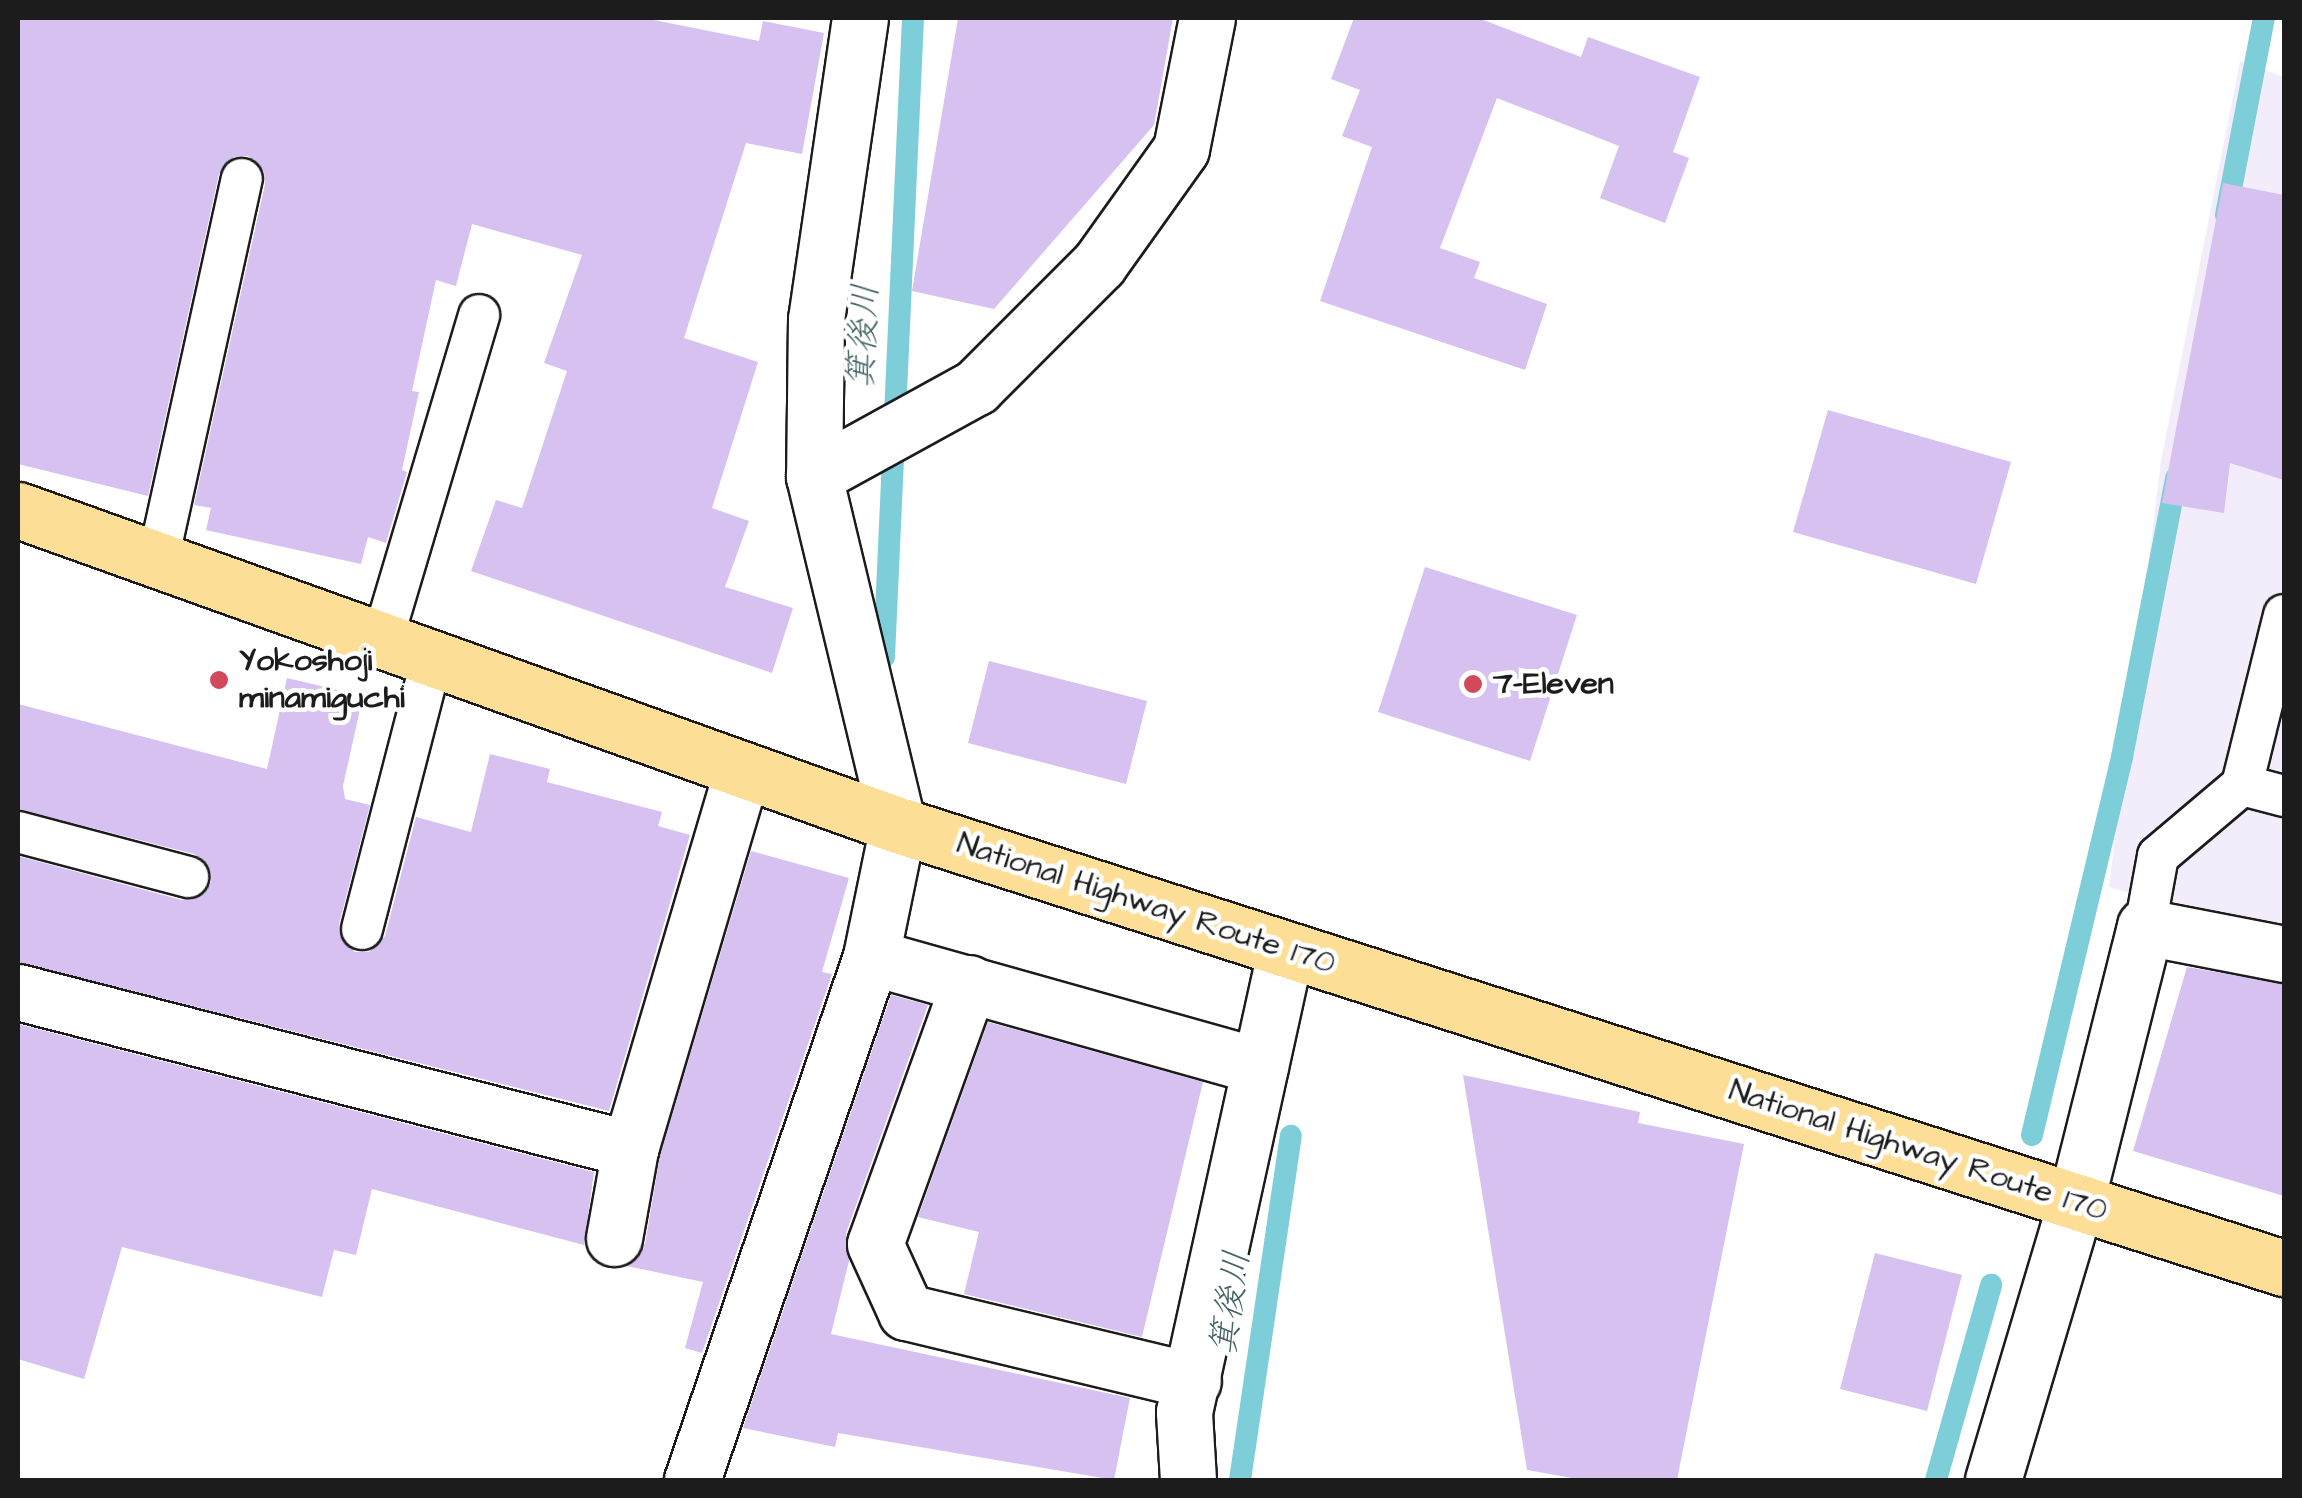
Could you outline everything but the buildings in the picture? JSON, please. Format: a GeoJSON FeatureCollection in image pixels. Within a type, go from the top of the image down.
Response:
{"type":"FeatureCollection","features":[{"type":"Feature","properties":{"kind":"highway","name":"National Highway Route 170"},"geometry":{"type":"LineString","coordinates":[[18,510],[898,825],[2284,1268]]}},
{"type":"Feature","properties":{"kind":"street"},"geometry":{"type":"LineString","coordinates":[[692,1480],[871,957],[898,825],[814,476],[816,319],[860,18]]}},
{"type":"Feature","properties":{"kind":"street"},"geometry":{"type":"LineString","coordinates":[[814,476],[976,386],[1099,264],[1181,149],[1207,18]]}},
{"type":"Feature","properties":{"kind":"street"},"geometry":{"type":"LineString","coordinates":[[614,1238],[630,1149],[742,770]]}},
{"type":"Feature","properties":{"kind":"street"},"geometry":{"type":"LineString","coordinates":[[1993,1480],[2076,1201],[2145,927],[2284,954]]}},
{"type":"Feature","properties":{"kind":"street"},"geometry":{"type":"LineString","coordinates":[[1188,1480],[1184,1412],[1286,949]]}},
{"type":"Feature","properties":{"kind":"street"},"geometry":{"type":"LineString","coordinates":[[871,957],[1260,1066]]}},
{"type":"Feature","properties":{"kind":"street"},"geometry":{"type":"LineString","coordinates":[[969,983],[875,1244],[906,1312],[1193,1382]]}},
{"type":"Feature","properties":{"kind":"street"},"geometry":{"type":"LineString","coordinates":[[18,992],[630,1149]]}},
{"type":"Feature","properties":{"kind":"lane"},"geometry":{"type":"LineString","coordinates":[[158,560],[242,179]]}},
{"type":"Feature","properties":{"kind":"lane"},"geometry":{"type":"LineString","coordinates":[[362,928],[407,650],[479,315]]}},
{"type":"Feature","properties":{"kind":"lane"},"geometry":{"type":"LineString","coordinates":[[2145,927],[2158,856],[2242,785],[2284,615]]}},
{"type":"Feature","properties":{"kind":"lane"},"geometry":{"type":"LineString","coordinates":[[2242,785],[2284,796]]}},
{"type":"Feature","properties":{"kind":"lane"},"geometry":{"type":"LineString","coordinates":[[18,832],[188,876]]}},
{"type":"Feature","properties":{"kind":"shaded area"},"geometry":{"type":"Polygon","coordinates":[[[2240,61],[2284,77],[2284,936],[2109,887],[2161,461],[2240,61]]]}},
{"type":"Feature","properties":{"kind":"waterway","name":"箕後川"},"geometry":{"type":"LineString","coordinates":[[884,657],[913,18]]}},
{"type":"Feature","properties":{"kind":"waterway"},"geometry":{"type":"LineString","coordinates":[[2226,215],[2264,18]]}},
{"type":"Feature","properties":{"kind":"waterway"},"geometry":{"type":"LineString","coordinates":[[2032,1135],[2122,757],[2176,478]]}},
{"type":"Feature","properties":{"kind":"waterway","name":"箕後川"},"geometry":{"type":"LineString","coordinates":[[1240,1480],[1291,1136]]}},
{"type":"Feature","properties":{"kind":"waterway"},"geometry":{"type":"LineString","coordinates":[[1936,1480],[1991,1285]]}},
{"type":"Feature","properties":{"kind":"place","name":"Yokoshoji minamiguchi"},"geometry":{"type":"Point","coordinates":[219,680]}},
{"type":"Feature","properties":{"kind":"place","name":"7-Eleven"},"geometry":{"type":"Point","coordinates":[1473,684]}}]}
